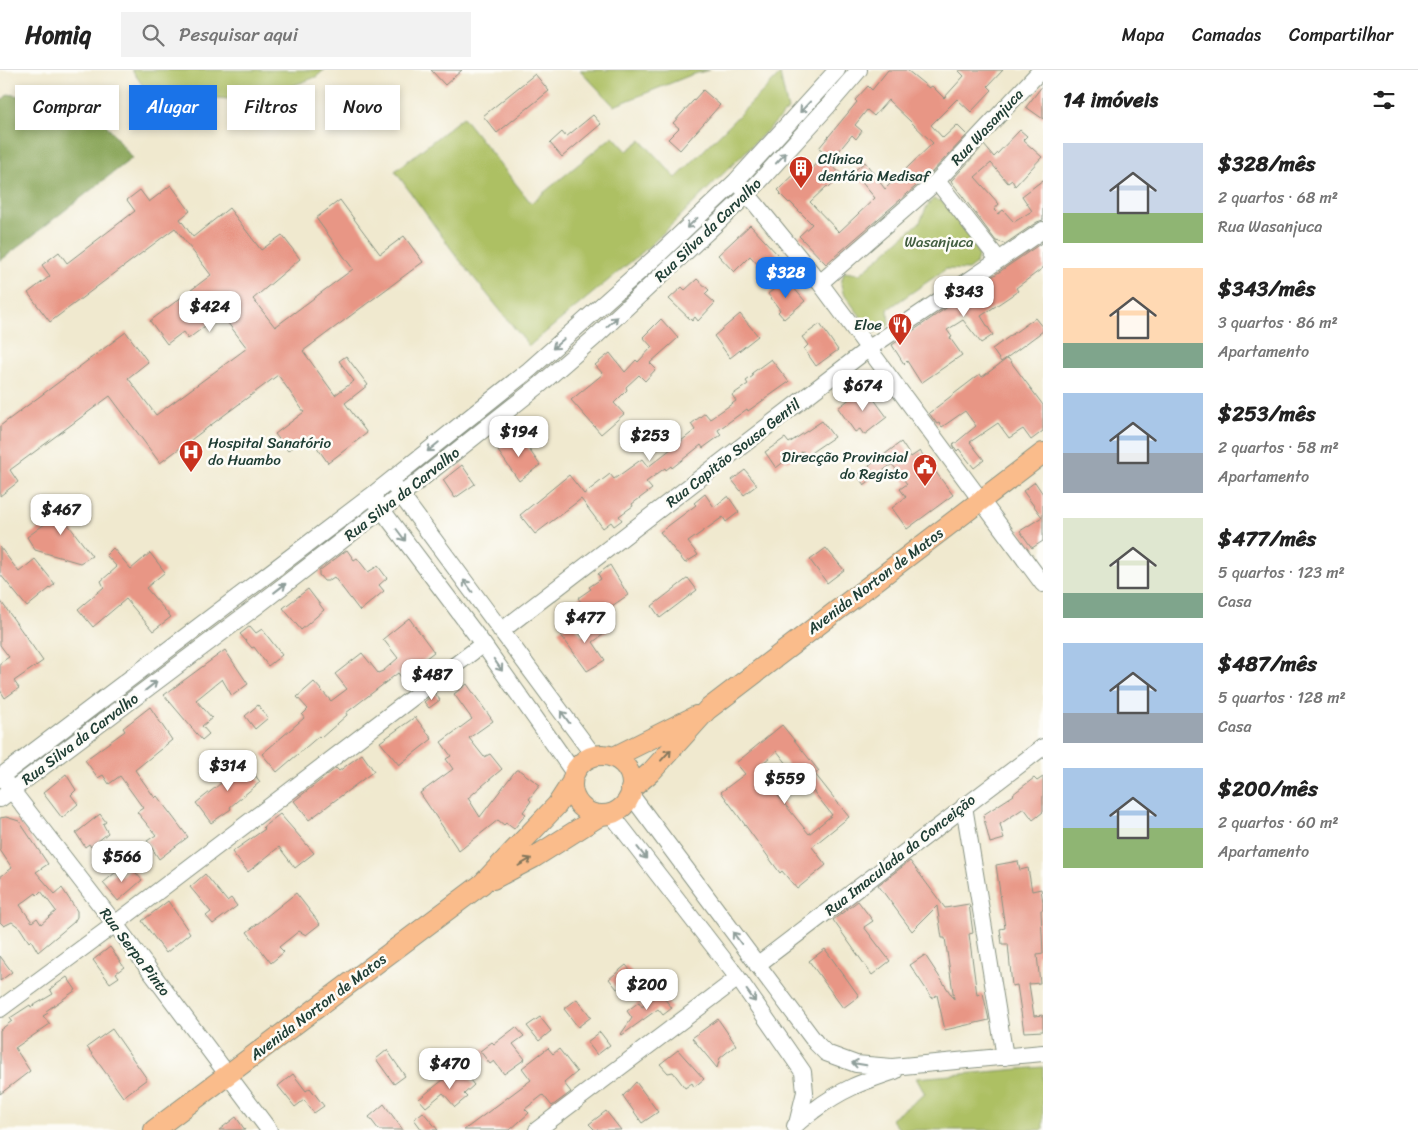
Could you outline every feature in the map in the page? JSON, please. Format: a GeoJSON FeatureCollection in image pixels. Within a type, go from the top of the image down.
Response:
{"type":"FeatureCollection","features":[{"type":"Feature","properties":{"kind":"main road","name":"Avenida Norton de Matos"},"geometry":{"type":"LineString","coordinates":[[631,792],[707,710],[1043,452]]}},
{"type":"Feature","properties":{"kind":"main road","name":"Avenida Norton de Matos"},"geometry":{"type":"LineString","coordinates":[[604,757],[707,710]]}},
{"type":"Feature","properties":{"kind":"main road"},"geometry":{"type":"LineString","coordinates":[[604,757],[626,767],[630,774],[631,792],[622,808],[606,815],[588,812],[579,805],[573,794],[573,778],[579,765],[586,760],[604,757]]}},
{"type":"Feature","properties":{"kind":"main road","name":"Avenida Norton de Matos"},"geometry":{"type":"LineString","coordinates":[[154,1130],[482,884],[557,805],[573,778]]}},
{"type":"Feature","properties":{"kind":"main road","name":"Avenida Norton de Matos"},"geometry":{"type":"LineString","coordinates":[[482,884],[534,858],[606,815]]}},
{"type":"Feature","properties":{"kind":"street","name":"Rua Silva da Carvalho"},"geometry":{"type":"LineString","coordinates":[[0,776],[371,496],[529,370],[658,255],[736,181],[837,70]]}},
{"type":"Feature","properties":{"kind":"street","name":"Rua Silva da Carvalho"},"geometry":{"type":"LineString","coordinates":[[6,795],[382,510],[541,384],[594,338],[748,194],[859,70]]}},
{"type":"Feature","properties":{"kind":"street","name":"Rua Wasanjuca"},"geometry":{"type":"LineString","coordinates":[[820,283],[937,181],[1041,70]]}},
{"type":"Feature","properties":{"kind":"street"},"geometry":{"type":"LineString","coordinates":[[736,181],[820,283],[1043,584]]}},
{"type":"Feature","properties":{"kind":"street"},"geometry":{"type":"LineString","coordinates":[[937,181],[998,259]]}},
{"type":"Feature","properties":{"kind":"street","name":"Rua Capitão Sousa Gentil"},"geometry":{"type":"LineString","coordinates":[[501,631],[868,349],[1043,230]]}},
{"type":"Feature","properties":{"kind":"street"},"geometry":{"type":"LineString","coordinates":[[658,255],[669,268]]}},
{"type":"Feature","properties":{"kind":"street"},"geometry":{"type":"LineString","coordinates":[[583,323],[594,338]]}},
{"type":"Feature","properties":{"kind":"street"},"geometry":{"type":"LineString","coordinates":[[390,481],[501,631],[604,757]]}},
{"type":"Feature","properties":{"kind":"street"},"geometry":{"type":"LineString","coordinates":[[371,496],[483,644],[573,778]]}},
{"type":"Feature","properties":{"kind":"street"},"geometry":{"type":"LineString","coordinates":[[0,1009],[115,924],[483,644]]}},
{"type":"Feature","properties":{"kind":"street"},"geometry":{"type":"LineString","coordinates":[[171,648],[181,662]]}},
{"type":"Feature","properties":{"kind":"street"},"geometry":{"type":"LineString","coordinates":[[74,722],[84,737]]}},
{"type":"Feature","properties":{"kind":"street","name":"Rua Imaculada da Conceição"},"geometry":{"type":"LineString","coordinates":[[757,965],[1043,747]]}},
{"type":"Feature","properties":{"kind":"street","name":"Rua Serpa Pinto"},"geometry":{"type":"LineString","coordinates":[[0,776],[6,795],[115,924],[269,1130]]}},
{"type":"Feature","properties":{"kind":"street"},"geometry":{"type":"LineString","coordinates":[[631,792],[757,965],[816,1043],[826,1053],[856,1064],[892,1067],[1043,1053]]}},
{"type":"Feature","properties":{"kind":"street"},"geometry":{"type":"LineString","coordinates":[[964,806],[1005,1057]]}},
{"type":"Feature","properties":{"kind":"street"},"geometry":{"type":"LineString","coordinates":[[606,815],[738,978],[803,1072],[806,1092],[795,1127]]}},
{"type":"Feature","properties":{"kind":"street"},"geometry":{"type":"LineString","coordinates":[[537,1130],[738,978]]}},
{"type":"Feature","properties":{"kind":"street"},"geometry":{"type":"LineString","coordinates":[[795,1127],[843,1091],[857,1083],[907,1066]]}},
{"type":"Feature","properties":{"kind":"green space"},"geometry":{"type":"Polygon","coordinates":[[[132,70],[324,70],[316,77],[295,85],[227,85],[227,99],[217,98],[217,85],[142,85],[132,70]]]}},
{"type":"Feature","properties":{"kind":"green space"},"geometry":{"type":"Polygon","coordinates":[[[580,70],[709,70],[691,75],[614,106],[580,70]]]}},
{"type":"Feature","properties":{"kind":"green space"},"geometry":{"type":"Polygon","coordinates":[[[780,74],[788,110],[651,245],[529,346],[457,257],[395,171],[463,117],[531,203],[613,136],[627,151],[641,140],[676,178],[780,74]]]}},
{"type":"Feature","properties":{"kind":"green space"},"geometry":{"type":"Polygon","coordinates":[[[8,94],[15,95],[15,130],[110,130],[132,158],[0,261],[0,102],[8,94]]]}},
{"type":"Feature","properties":{"kind":"green space","name":"Wasanjuca"},"geometry":{"type":"Polygon","coordinates":[[[933,199],[942,201],[975,244],[978,255],[976,264],[968,270],[946,269],[888,309],[889,325],[873,333],[843,293],[841,284],[844,272],[860,274],[920,222],[927,206],[933,199]]]}},
{"type":"Feature","properties":{"kind":"green space"},"geometry":{"type":"Polygon","coordinates":[[[1043,1067],[1043,1130],[900,1130],[891,1119],[925,1094],[916,1078],[1043,1067]]]}},
{"type":"Feature","properties":{"kind":"building"},"geometry":{"type":"Polygon","coordinates":[[[431,70],[462,70],[445,85],[431,70]]]}},
{"type":"Feature","properties":{"kind":"building"},"geometry":{"type":"Polygon","coordinates":[[[888,70],[907,70],[929,88],[932,86],[944,98],[964,76],[958,70],[1003,70],[988,86],[992,90],[971,112],[957,99],[931,125],[943,138],[957,125],[967,135],[930,174],[826,264],[799,236],[812,224],[778,190],[802,167],[807,173],[826,153],[819,148],[857,102],[855,100],[868,86],[872,90],[888,70]],[[888,100],[874,116],[867,110],[855,125],[862,131],[856,139],[852,135],[829,163],[842,175],[829,188],[827,186],[810,202],[839,232],[875,198],[853,172],[865,162],[885,189],[933,143],[888,100]]]}},
{"type":"Feature","properties":{"kind":"building"},"geometry":{"type":"Polygon","coordinates":[[[535,74],[549,91],[497,133],[483,116],[535,74]]]}},
{"type":"Feature","properties":{"kind":"building"},"geometry":{"type":"Polygon","coordinates":[[[1043,85],[1043,119],[1026,107],[1043,85]]]}},
{"type":"Feature","properties":{"kind":"building"},"geometry":{"type":"Polygon","coordinates":[[[703,90],[720,105],[680,150],[668,139],[679,128],[673,123],[703,90]]]}},
{"type":"Feature","properties":{"kind":"building"},"geometry":{"type":"Polygon","coordinates":[[[593,115],[601,124],[562,157],[550,143],[562,132],[566,137],[593,115]]]}},
{"type":"Feature","properties":{"kind":"building"},"geometry":{"type":"Polygon","coordinates":[[[1020,130],[1027,136],[1023,140],[1042,157],[1015,186],[1012,180],[1008,183],[991,163],[975,177],[999,204],[994,210],[998,214],[1003,210],[1014,222],[1032,211],[1022,196],[1043,180],[1043,220],[1037,222],[1005,244],[996,241],[951,181],[984,145],[994,157],[1020,130]]]}},
{"type":"Feature","properties":{"kind":"building"},"geometry":{"type":"Polygon","coordinates":[[[171,185],[190,211],[180,219],[193,237],[229,208],[261,250],[282,235],[300,259],[253,299],[275,327],[353,269],[316,218],[340,200],[380,254],[404,236],[423,262],[303,351],[335,395],[354,381],[339,361],[346,356],[368,385],[345,403],[367,433],[328,463],[309,436],[288,451],[275,434],[304,412],[278,375],[160,463],[110,396],[10,470],[18,482],[0,496],[0,426],[126,332],[148,362],[128,378],[156,415],[247,348],[221,314],[188,339],[183,332],[167,344],[150,321],[211,275],[175,228],[50,322],[28,293],[50,276],[42,265],[59,252],[67,263],[135,211],[127,200],[140,190],[149,202],[171,185]]]}},
{"type":"Feature","properties":{"kind":"building"},"geometry":{"type":"Polygon","coordinates":[[[750,225],[778,255],[763,270],[750,256],[734,272],[718,255],[750,225]]]}},
{"type":"Feature","properties":{"kind":"building"},"geometry":{"type":"Polygon","coordinates":[[[1043,242],[1043,268],[1016,288],[1018,291],[981,316],[993,335],[981,343],[963,320],[947,330],[952,337],[950,338],[962,355],[921,383],[907,361],[904,364],[892,345],[1043,242]]]}},
{"type":"Feature","properties":{"kind":"building"},"geometry":{"type":"Polygon","coordinates":[[[697,279],[709,290],[705,294],[715,303],[698,321],[695,317],[692,321],[669,299],[682,287],[685,290],[697,279]]]}},
{"type":"Feature","properties":{"kind":"building"},"geometry":{"type":"Polygon","coordinates":[[[786,279],[805,301],[784,319],[768,294],[786,279]]]}},
{"type":"Feature","properties":{"kind":"building"},"geometry":{"type":"Polygon","coordinates":[[[740,314],[758,336],[730,358],[714,336],[740,314]]]}},
{"type":"Feature","properties":{"kind":"building"},"geometry":{"type":"Polygon","coordinates":[[[1035,318],[1043,328],[1043,331],[1001,362],[992,349],[1035,318]]]}},
{"type":"Feature","properties":{"kind":"building"},"geometry":{"type":"Polygon","coordinates":[[[661,319],[678,338],[650,363],[656,369],[645,381],[639,375],[626,387],[627,390],[614,403],[624,414],[601,434],[571,400],[603,374],[595,365],[610,353],[625,372],[636,360],[638,362],[652,347],[643,337],[661,319]]]}},
{"type":"Feature","properties":{"kind":"building"},"geometry":{"type":"Polygon","coordinates":[[[820,324],[838,350],[816,366],[804,349],[808,345],[802,337],[820,324]]]}},
{"type":"Feature","properties":{"kind":"building"},"geometry":{"type":"Polygon","coordinates":[[[1008,358],[1043,405],[1043,431],[1031,440],[1023,429],[1009,438],[998,423],[970,442],[984,460],[974,468],[959,449],[957,451],[953,445],[976,426],[965,411],[942,427],[939,423],[937,424],[929,413],[980,374],[982,377],[1008,358]]]}},
{"type":"Feature","properties":{"kind":"building"},"geometry":{"type":"Polygon","coordinates":[[[771,359],[789,382],[718,430],[721,435],[703,448],[701,445],[672,468],[671,466],[666,470],[665,468],[646,482],[652,489],[619,516],[622,520],[614,526],[611,522],[603,528],[581,499],[535,534],[520,515],[569,475],[584,494],[610,474],[614,479],[642,459],[648,467],[695,430],[691,424],[705,413],[710,419],[736,401],[732,395],[748,384],[746,381],[753,376],[752,373],[771,359]]]}},
{"type":"Feature","properties":{"kind":"building"},"geometry":{"type":"Polygon","coordinates":[[[865,387],[887,417],[864,435],[860,429],[855,432],[838,408],[865,387]]]}},
{"type":"Feature","properties":{"kind":"building"},"geometry":{"type":"Polygon","coordinates":[[[822,421],[834,437],[806,456],[803,451],[776,468],[765,452],[785,438],[789,443],[822,421]]]}},
{"type":"Feature","properties":{"kind":"building"},"geometry":{"type":"Polygon","coordinates":[[[519,435],[540,465],[519,481],[498,451],[519,435]]]}},
{"type":"Feature","properties":{"kind":"building","name":"Direcção Provincial do Registo"},"geometry":{"type":"Polygon","coordinates":[[[901,442],[911,457],[920,451],[953,495],[907,529],[892,508],[906,497],[900,489],[907,484],[892,464],[864,485],[857,475],[901,442]]]}},
{"type":"Feature","properties":{"kind":"building"},"geometry":{"type":"Polygon","coordinates":[[[462,465],[475,484],[455,498],[443,480],[462,465]]]}},
{"type":"Feature","properties":{"kind":"building"},"geometry":{"type":"Polygon","coordinates":[[[745,470],[757,485],[744,495],[732,480],[745,470]]]}},
{"type":"Feature","properties":{"kind":"building"},"geometry":{"type":"Polygon","coordinates":[[[1035,482],[1043,494],[1043,541],[1032,548],[1020,531],[1042,517],[1023,491],[1035,482]]]}},
{"type":"Feature","properties":{"kind":"building"},"geometry":{"type":"Polygon","coordinates":[[[705,494],[714,507],[728,496],[739,512],[726,522],[723,517],[688,542],[698,555],[685,563],[660,532],[696,505],[694,503],[705,494]]]}},
{"type":"Feature","properties":{"kind":"building"},"geometry":{"type":"Polygon","coordinates":[[[72,499],[82,513],[67,523],[92,556],[80,563],[35,550],[27,537],[57,515],[55,511],[72,499]]]}},
{"type":"Feature","properties":{"kind":"building"},"geometry":{"type":"Polygon","coordinates":[[[0,547],[19,572],[35,559],[55,584],[27,607],[0,574],[0,547]]]}},
{"type":"Feature","properties":{"kind":"building"},"geometry":{"type":"Polygon","coordinates":[[[113,548],[131,569],[150,553],[165,572],[146,588],[171,617],[153,631],[126,599],[93,627],[78,609],[104,587],[101,581],[117,567],[106,555],[113,548]]]}},
{"type":"Feature","properties":{"kind":"building"},"geometry":{"type":"Polygon","coordinates":[[[826,548],[844,570],[827,583],[810,560],[826,548]]]}},
{"type":"Feature","properties":{"kind":"building"},"geometry":{"type":"Polygon","coordinates":[[[347,550],[354,560],[357,558],[368,572],[378,566],[387,578],[379,585],[384,591],[360,611],[334,577],[324,581],[319,575],[319,571],[347,550]]]}},
{"type":"Feature","properties":{"kind":"building"},"geometry":{"type":"Polygon","coordinates":[[[610,565],[628,595],[593,619],[578,598],[601,579],[598,574],[610,565]]]}},
{"type":"Feature","properties":{"kind":"building"},"geometry":{"type":"Polygon","coordinates":[[[688,578],[697,590],[660,618],[652,606],[688,578]]]}},
{"type":"Feature","properties":{"kind":"building"},"geometry":{"type":"Polygon","coordinates":[[[308,589],[324,610],[301,630],[283,608],[308,589]]]}},
{"type":"Feature","properties":{"kind":"building"},"geometry":{"type":"Polygon","coordinates":[[[0,600],[43,661],[14,681],[19,688],[5,698],[0,690],[0,663],[9,657],[0,645],[0,600]]]}},
{"type":"Feature","properties":{"kind":"building"},"geometry":{"type":"Polygon","coordinates":[[[409,618],[434,652],[401,677],[398,673],[346,713],[347,715],[321,738],[319,736],[277,772],[262,754],[304,718],[302,715],[308,709],[297,697],[314,682],[331,701],[347,689],[335,674],[362,653],[378,673],[383,671],[398,658],[383,639],[409,618]]]}},
{"type":"Feature","properties":{"kind":"building"},"geometry":{"type":"Polygon","coordinates":[[[604,620],[611,629],[593,642],[605,660],[587,671],[558,631],[572,622],[582,636],[604,620]]]}},
{"type":"Feature","properties":{"kind":"building"},"geometry":{"type":"Polygon","coordinates":[[[250,626],[256,633],[262,629],[282,655],[268,666],[254,647],[252,648],[240,634],[250,626]]]}},
{"type":"Feature","properties":{"kind":"building"},"geometry":{"type":"Polygon","coordinates":[[[225,650],[248,684],[232,696],[222,679],[196,700],[212,718],[202,726],[209,734],[202,740],[164,695],[225,650]]]}},
{"type":"Feature","properties":{"kind":"building"},"geometry":{"type":"Polygon","coordinates":[[[467,684],[493,721],[469,738],[484,757],[490,754],[502,769],[468,798],[480,817],[516,770],[519,770],[540,785],[529,799],[531,801],[523,812],[526,814],[514,829],[498,820],[459,851],[420,793],[453,769],[446,759],[451,756],[441,742],[472,719],[454,694],[467,684]]]}},
{"type":"Feature","properties":{"kind":"building"},"geometry":{"type":"Polygon","coordinates":[[[435,693],[440,700],[429,708],[424,702],[435,693]]]}},
{"type":"Feature","properties":{"kind":"building"},"geometry":{"type":"Polygon","coordinates":[[[258,705],[268,718],[255,729],[245,716],[258,705]]]}},
{"type":"Feature","properties":{"kind":"building"},"geometry":{"type":"Polygon","coordinates":[[[150,707],[172,740],[135,770],[155,798],[157,796],[188,837],[159,859],[147,841],[156,835],[137,812],[143,808],[120,776],[109,784],[103,775],[98,778],[85,760],[125,731],[123,728],[150,707]]]}},
{"type":"Feature","properties":{"kind":"building"},"geometry":{"type":"Polygon","coordinates":[[[415,717],[432,739],[399,765],[380,742],[415,717]]]}},
{"type":"Feature","properties":{"kind":"building"},"geometry":{"type":"Polygon","coordinates":[[[782,725],[819,771],[815,774],[849,817],[812,847],[826,865],[797,889],[782,871],[780,873],[721,792],[745,774],[736,763],[782,725]],[[777,751],[756,769],[809,834],[832,815],[806,782],[803,784],[777,751]]]}},
{"type":"Feature","properties":{"kind":"building"},"geometry":{"type":"Polygon","coordinates":[[[362,754],[374,771],[309,820],[294,801],[336,768],[339,771],[362,754]]]}},
{"type":"Feature","properties":{"kind":"building"},"geometry":{"type":"Polygon","coordinates":[[[242,762],[246,762],[260,782],[230,807],[231,809],[211,823],[196,803],[225,780],[224,778],[242,762]]]}},
{"type":"Feature","properties":{"kind":"building"},"geometry":{"type":"Polygon","coordinates":[[[66,774],[76,790],[71,795],[78,804],[62,818],[43,793],[66,774]]]}},
{"type":"Feature","properties":{"kind":"building"},"geometry":{"type":"Polygon","coordinates":[[[1043,777],[1043,812],[1033,820],[1024,808],[1000,824],[1004,839],[990,843],[983,815],[1014,795],[1034,778],[1037,781],[1043,777]]]}},
{"type":"Feature","properties":{"kind":"building"},"geometry":{"type":"Polygon","coordinates":[[[100,814],[106,822],[103,824],[108,833],[91,847],[89,844],[85,847],[76,833],[100,814]]]}},
{"type":"Feature","properties":{"kind":"building"},"geometry":{"type":"Polygon","coordinates":[[[280,814],[314,853],[295,868],[279,847],[248,872],[232,852],[265,829],[263,827],[280,814]]]}},
{"type":"Feature","properties":{"kind":"building"},"geometry":{"type":"Polygon","coordinates":[[[6,817],[19,821],[48,864],[36,872],[55,894],[62,888],[77,911],[77,917],[74,922],[38,952],[31,940],[29,942],[20,928],[12,922],[4,926],[0,922],[0,877],[12,868],[0,850],[0,818],[6,817]],[[41,891],[20,905],[32,922],[37,918],[41,924],[56,911],[41,891]]]}},
{"type":"Feature","properties":{"kind":"building"},"geometry":{"type":"Polygon","coordinates":[[[910,861],[945,908],[969,904],[973,933],[969,934],[977,995],[983,993],[989,1020],[945,1030],[937,995],[932,998],[910,965],[925,955],[954,999],[945,938],[942,938],[937,906],[912,931],[878,885],[910,861]]]}},
{"type":"Feature","properties":{"kind":"building"},"geometry":{"type":"Polygon","coordinates":[[[1018,861],[1020,870],[1028,868],[1032,891],[1041,889],[1043,902],[1043,910],[1041,910],[1043,954],[1037,955],[1040,983],[1029,984],[1034,1016],[1043,1015],[1043,1031],[1024,1032],[1017,985],[1012,986],[1008,944],[1002,944],[1000,929],[1005,928],[996,865],[1018,861]]]}},
{"type":"Feature","properties":{"kind":"building"},"geometry":{"type":"Polygon","coordinates":[[[131,867],[142,880],[118,901],[103,883],[116,872],[120,877],[131,867]]]}},
{"type":"Feature","properties":{"kind":"building"},"geometry":{"type":"Polygon","coordinates":[[[205,874],[227,901],[231,898],[237,906],[213,924],[206,916],[211,912],[190,887],[205,874]]]}},
{"type":"Feature","properties":{"kind":"building"},"geometry":{"type":"Polygon","coordinates":[[[296,893],[320,924],[306,935],[299,931],[279,947],[284,952],[271,963],[247,932],[296,893]]]}},
{"type":"Feature","properties":{"kind":"building"},"geometry":{"type":"Polygon","coordinates":[[[168,901],[190,933],[166,953],[142,921],[168,901]]]}},
{"type":"Feature","properties":{"kind":"building"},"geometry":{"type":"Polygon","coordinates":[[[858,901],[873,921],[864,927],[890,961],[872,975],[833,920],[858,901]]]}},
{"type":"Feature","properties":{"kind":"building"},"geometry":{"type":"Polygon","coordinates":[[[110,947],[124,967],[116,973],[119,977],[110,983],[93,960],[110,947]]]}},
{"type":"Feature","properties":{"kind":"building"},"geometry":{"type":"Polygon","coordinates":[[[825,949],[859,996],[843,1008],[809,961],[825,949]]]}},
{"type":"Feature","properties":{"kind":"building"},"geometry":{"type":"Polygon","coordinates":[[[0,956],[12,972],[0,981],[0,956]]]}},
{"type":"Feature","properties":{"kind":"building"},"geometry":{"type":"Polygon","coordinates":[[[626,965],[635,976],[617,989],[609,979],[626,965]]]}},
{"type":"Feature","properties":{"kind":"building"},"geometry":{"type":"Polygon","coordinates":[[[67,977],[76,990],[46,1011],[48,1013],[43,1016],[50,1024],[15,1048],[30,1071],[0,1094],[0,1030],[12,1021],[10,1018],[30,1005],[31,1007],[53,994],[50,989],[67,977]]]}},
{"type":"Feature","properties":{"kind":"building"},"geometry":{"type":"Polygon","coordinates":[[[660,993],[672,1008],[663,1015],[658,1009],[622,1035],[632,1018],[627,1011],[639,1002],[642,1007],[660,993]]]}},
{"type":"Feature","properties":{"kind":"building"},"geometry":{"type":"Polygon","coordinates":[[[577,999],[591,1017],[578,1027],[564,1009],[577,999]]]}},
{"type":"Feature","properties":{"kind":"building"},"geometry":{"type":"Polygon","coordinates":[[[540,1017],[551,1031],[539,1041],[527,1026],[540,1017]]]}},
{"type":"Feature","properties":{"kind":"building"},"geometry":{"type":"Polygon","coordinates":[[[718,1019],[736,1045],[720,1058],[717,1068],[692,1038],[718,1019]]]}},
{"type":"Feature","properties":{"kind":"building"},"geometry":{"type":"Polygon","coordinates":[[[516,1027],[524,1036],[513,1044],[525,1059],[504,1074],[494,1061],[490,1064],[480,1051],[492,1042],[494,1044],[516,1027]]]}},
{"type":"Feature","properties":{"kind":"building"},"geometry":{"type":"Polygon","coordinates":[[[112,1029],[147,1079],[123,1097],[87,1047],[112,1029]]]}},
{"type":"Feature","properties":{"kind":"building"},"geometry":{"type":"Polygon","coordinates":[[[600,1032],[610,1045],[597,1055],[587,1042],[600,1032]]]}},
{"type":"Feature","properties":{"kind":"building"},"geometry":{"type":"Polygon","coordinates":[[[548,1048],[553,1054],[559,1049],[577,1072],[564,1083],[571,1092],[552,1106],[543,1095],[525,1109],[529,1113],[510,1130],[464,1130],[531,1080],[522,1068],[548,1048]]]}},
{"type":"Feature","properties":{"kind":"building"},"geometry":{"type":"Polygon","coordinates":[[[387,1050],[405,1076],[394,1084],[376,1059],[387,1050]]]}},
{"type":"Feature","properties":{"kind":"building"},"geometry":{"type":"Polygon","coordinates":[[[678,1050],[704,1079],[694,1087],[692,1083],[685,1088],[673,1072],[668,1073],[660,1064],[678,1050]]]}},
{"type":"Feature","properties":{"kind":"building"},"geometry":{"type":"Polygon","coordinates":[[[461,1069],[474,1085],[464,1094],[467,1097],[455,1107],[443,1093],[426,1107],[419,1099],[448,1076],[451,1078],[461,1069]]]}},
{"type":"Feature","properties":{"kind":"building"},"geometry":{"type":"Polygon","coordinates":[[[293,1074],[306,1091],[310,1088],[324,1106],[314,1113],[304,1100],[295,1107],[278,1086],[293,1074]]]}},
{"type":"Feature","properties":{"kind":"building"},"geometry":{"type":"Polygon","coordinates":[[[636,1082],[658,1112],[642,1123],[623,1096],[636,1082]]]}},
{"type":"Feature","properties":{"kind":"building"},"geometry":{"type":"Polygon","coordinates":[[[384,1104],[403,1130],[379,1130],[369,1117],[384,1104]]]}},
{"type":"Feature","properties":{"kind":"building"},"geometry":{"type":"Polygon","coordinates":[[[606,1111],[621,1130],[595,1130],[589,1124],[606,1111]]]}},
{"type":"Feature","properties":{"kind":"building"},"geometry":{"type":"Polygon","coordinates":[[[423,1112],[438,1130],[422,1130],[414,1119],[423,1112]]]}},
{"type":"Feature","properties":{"kind":"building"},"geometry":{"type":"Polygon","coordinates":[[[236,1117],[245,1130],[219,1130],[236,1117]]]}},
{"type":"Feature","properties":{"kind":"place","name":"Clínica dentária Medisaf"},"geometry":{"type":"Point","coordinates":[801,189]}},
{"type":"Feature","properties":{"kind":"place","name":"Eloe"},"geometry":{"type":"Point","coordinates":[900,346]}},
{"type":"Feature","properties":{"kind":"place","name":"Hospital Sanatório do Huambo"},"geometry":{"type":"Point","coordinates":[191,473]}},
{"type":"Feature","properties":{"kind":"place","name":"Direcção Provincial do Registo"},"geometry":{"type":"Point","coordinates":[925,487]}}]}
